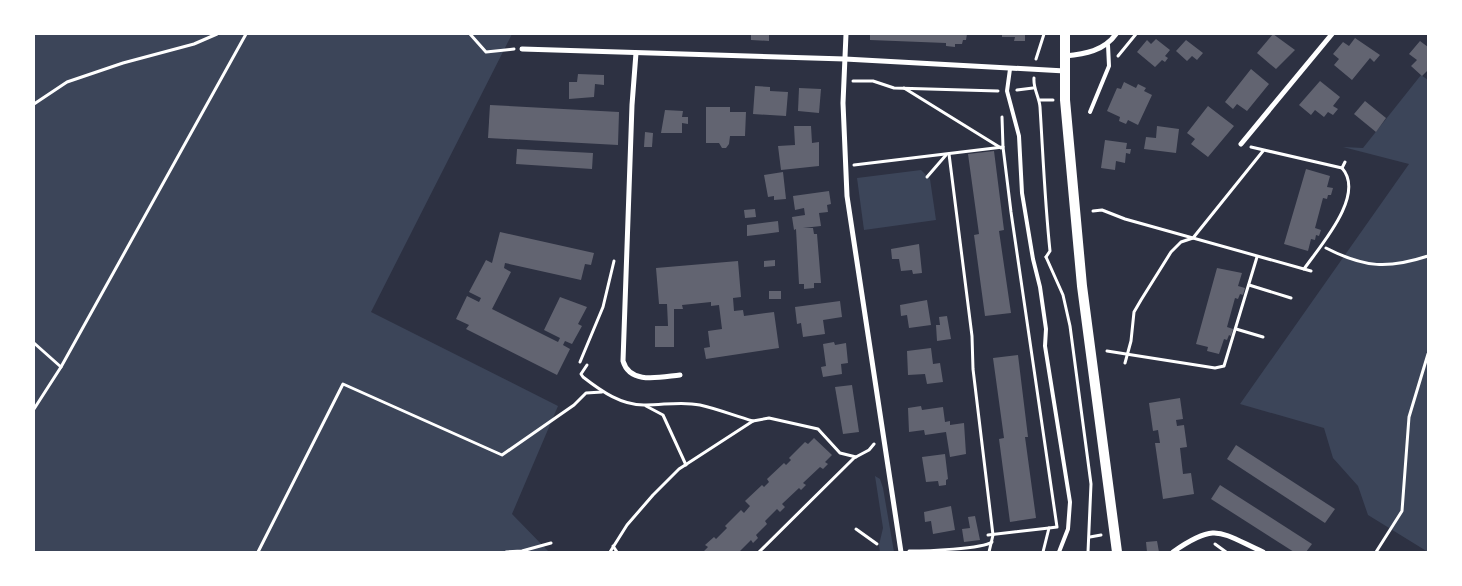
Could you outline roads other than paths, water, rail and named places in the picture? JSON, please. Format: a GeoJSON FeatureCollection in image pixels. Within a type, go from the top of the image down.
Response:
{"type":"FeatureCollection","features":[{"type":"Feature","properties":{"kind":"main road"},"geometry":{"type":"LineString","coordinates":[[1065,34],[1064,71],[1082,286],[1117,552]]}},
{"type":"Feature","properties":{"kind":"street"},"geometry":{"type":"LineString","coordinates":[[846,34],[844,166],[850,218],[901,552]]}},
{"type":"Feature","properties":{"kind":"street"},"geometry":{"type":"LineString","coordinates":[[1065,56],[1086,54],[1108,44],[1116,34]]}},
{"type":"Feature","properties":{"kind":"street"},"geometry":{"type":"LineString","coordinates":[[1241,144],[1332,34]]}},
{"type":"Feature","properties":{"kind":"street"},"geometry":{"type":"LineString","coordinates":[[522,49],[845,60],[1034,71],[1064,71]]}},
{"type":"Feature","properties":{"kind":"street"},"geometry":{"type":"LineString","coordinates":[[636,53],[632,105],[623,361],[625,368],[637,376],[648,378],[680,375]]}},
{"type":"Feature","properties":{"kind":"street"},"geometry":{"type":"LineString","coordinates":[[1173,552],[1198,535],[1219,532],[1263,552]]}},
{"type":"Feature","properties":{"kind":"lane"},"geometry":{"type":"LineString","coordinates":[[1090,112],[1109,66],[1108,44]]}},
{"type":"Feature","properties":{"kind":"lane"},"geometry":{"type":"LineString","coordinates":[[1010,69],[1008,91],[1019,136],[1022,193],[1033,259],[1040,287],[1046,329],[1044,346],[1070,502],[1068,529],[1059,552]]}}]}
